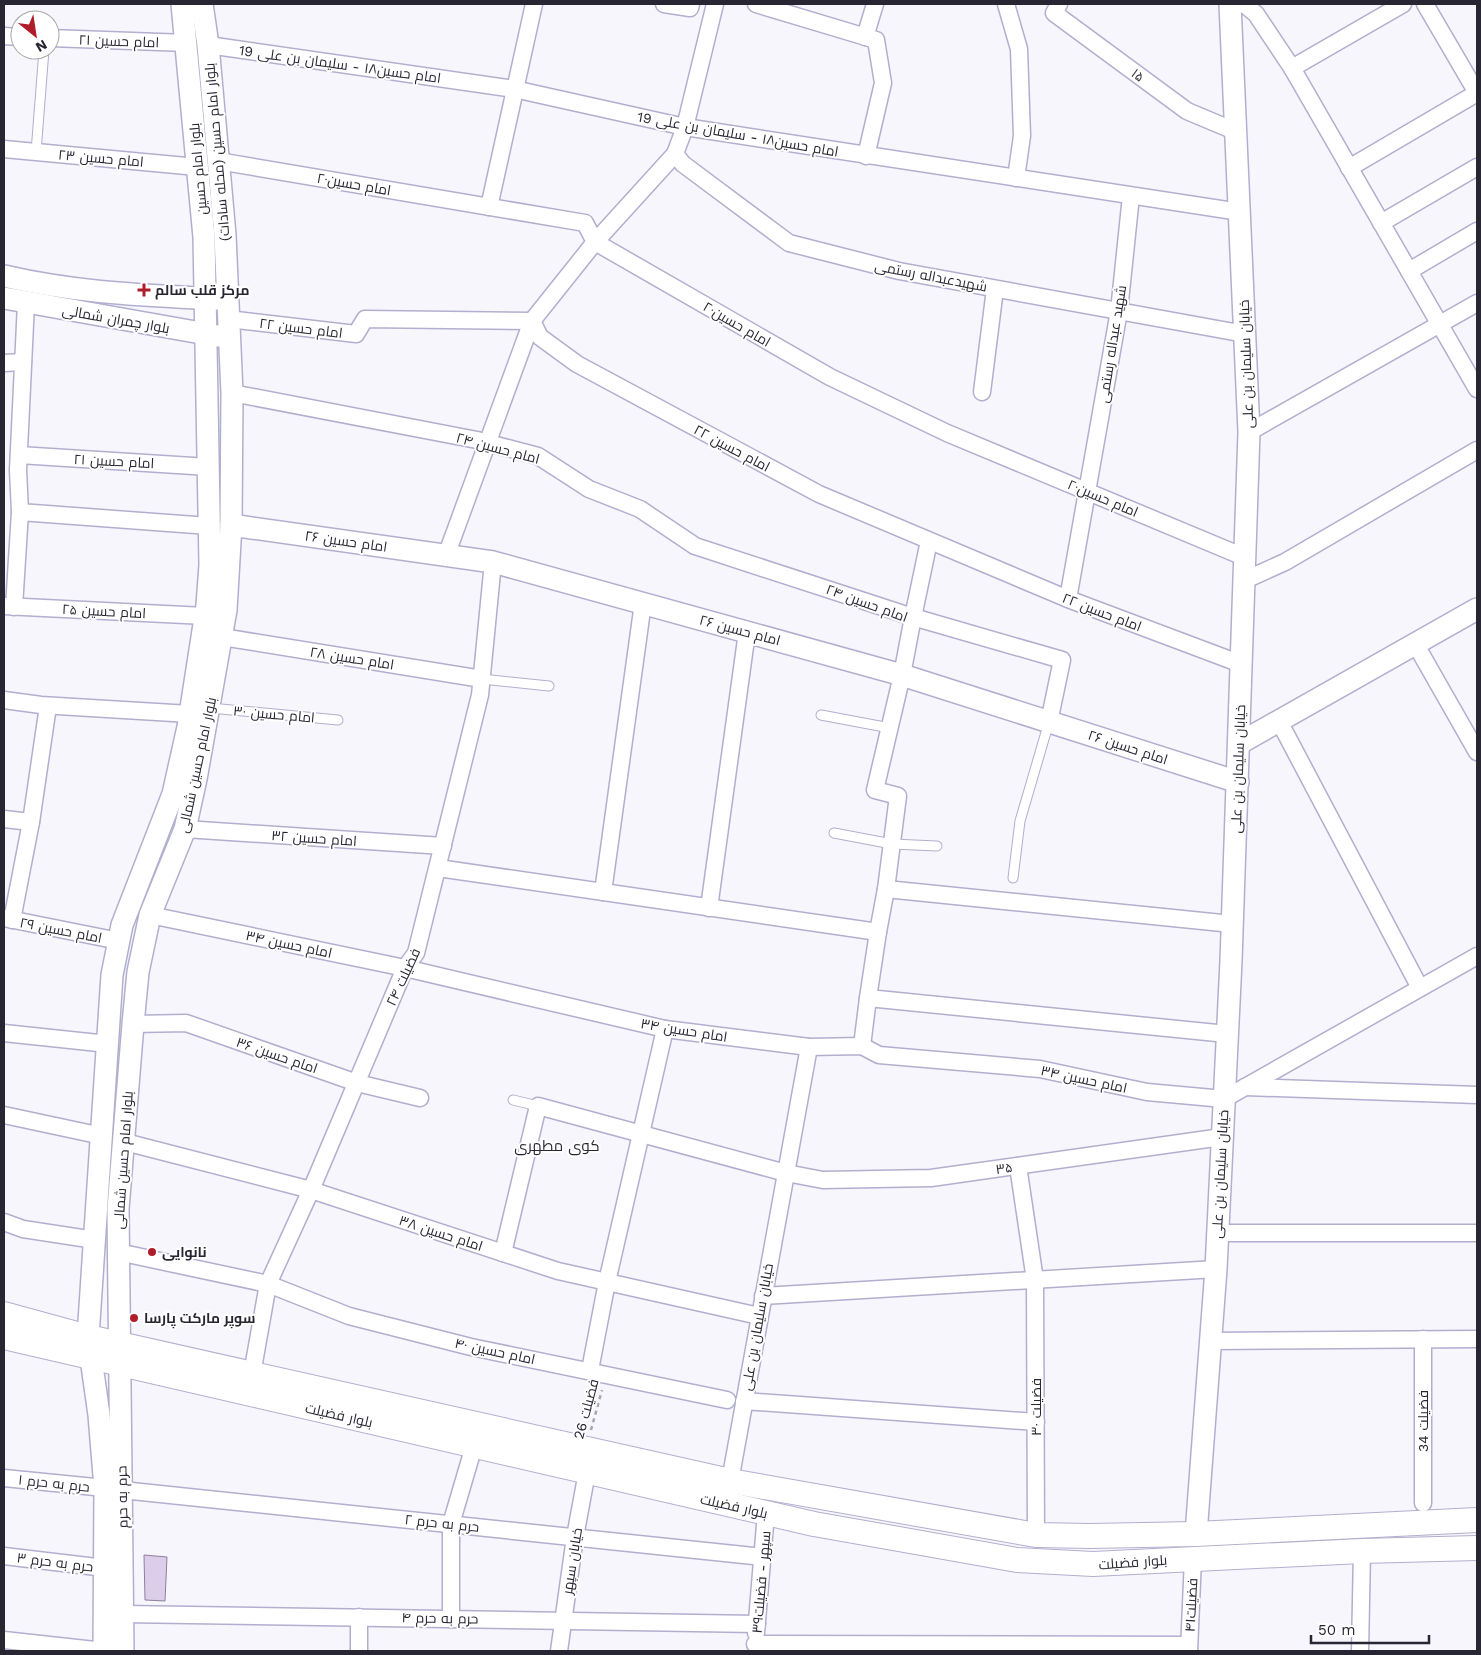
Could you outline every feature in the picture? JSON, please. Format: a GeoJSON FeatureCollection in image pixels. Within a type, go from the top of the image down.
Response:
{"type":"FeatureCollection","features":[{"type":"Feature","properties":{"kind":"main road","name":"بلوار فضیلت"},"geometry":{"type":"LineString","coordinates":[[4,1314],[90,1347]]}},
{"type":"Feature","properties":{"kind":"main road","name":"بلوار فضیلت"},"geometry":{"type":"LineString","coordinates":[[4,1337],[90,1347],[421,1423],[586,1449],[730,1481],[1036,1535],[1196,1534],[1477,1520]]}},
{"type":"Feature","properties":{"kind":"main road","name":"بلوار فضیلت"},"geometry":{"type":"LineString","coordinates":[[120,1354],[252,1374],[421,1423],[474,1446],[586,1472],[814,1524],[1017,1560],[1093,1564],[1193,1558],[1477,1548]]}},
{"type":"Feature","properties":{"kind":"main road"},"geometry":{"type":"LineString","coordinates":[[974,1553],[978,1525]]}},
{"type":"Feature","properties":{"kind":"street","name":"بلوار امام حسین"},"geometry":{"type":"LineString","coordinates":[[182,4],[198,44],[197,168],[204,237],[204,335]]}},
{"type":"Feature","properties":{"kind":"street","name":"بلوار امام حسین (محله سادات)"},"geometry":{"type":"LineString","coordinates":[[202,4],[198,44],[218,161],[226,235],[228,319]]}},
{"type":"Feature","properties":{"kind":"street"},"geometry":{"type":"LineString","coordinates":[[489,207],[534,4]]}},
{"type":"Feature","properties":{"kind":"street"},"geometry":{"type":"LineString","coordinates":[[664,4],[690,6]]}},
{"type":"Feature","properties":{"kind":"street"},"geometry":{"type":"LineString","coordinates":[[446,556],[486,442],[532,321],[595,242],[675,154],[684,128],[715,4]]}},
{"type":"Feature","properties":{"kind":"street"},"geometry":{"type":"LineString","coordinates":[[756,4],[876,40],[884,83],[866,156]]}},
{"type":"Feature","properties":{"kind":"street"},"geometry":{"type":"LineString","coordinates":[[866,37],[875,4]]}},
{"type":"Feature","properties":{"kind":"street"},"geometry":{"type":"LineString","coordinates":[[1006,4],[1019,49],[1022,136],[1016,178]]}},
{"type":"Feature","properties":{"kind":"street","name":"۱۵"},"geometry":{"type":"LineString","coordinates":[[1060,4],[1054,13],[1187,111],[1237,132]]}},
{"type":"Feature","properties":{"kind":"street","name":"خیابان سلیمان بن علی"},"geometry":{"type":"LineString","coordinates":[[1196,1534],[1216,1269],[1240,743],[1243,581],[1249,432],[1230,4]]}},
{"type":"Feature","properties":{"kind":"street"},"geometry":{"type":"LineString","coordinates":[[1244,4],[1256,14],[1292,68],[1476,384]]}},
{"type":"Feature","properties":{"kind":"street"},"geometry":{"type":"LineString","coordinates":[[1292,68],[1403,4]]}},
{"type":"Feature","properties":{"kind":"street"},"geometry":{"type":"LineString","coordinates":[[1350,168],[1477,93],[1425,4]]}},
{"type":"Feature","properties":{"kind":"street","name":"امام حسین ۲۱"},"geometry":{"type":"LineString","coordinates":[[60,38],[198,44]]}},
{"type":"Feature","properties":{"kind":"street","name":"امام حسین۱۸ - سلیمان بن علی 19"},"geometry":{"type":"LineString","coordinates":[[198,44],[514,89],[684,128],[1240,212]]}},
{"type":"Feature","properties":{"kind":"street","name":"امام حسین ۲۳"},"geometry":{"type":"LineString","coordinates":[[4,149],[197,168]]}},
{"type":"Feature","properties":{"kind":"street","name":"شهیدعبداله رستمی"},"geometry":{"type":"LineString","coordinates":[[675,154],[683,164],[789,243],[899,271],[1245,334]]}},
{"type":"Feature","properties":{"kind":"street","name":"امام حسین۲۰"},"geometry":{"type":"LineString","coordinates":[[218,161],[585,223],[595,242],[830,377],[947,433],[1244,557]]}},
{"type":"Feature","properties":{"kind":"street"},"geometry":{"type":"LineString","coordinates":[[1381,223],[1477,167]]}},
{"type":"Feature","properties":{"kind":"street","name":"شهید عبداله رستمی"},"geometry":{"type":"LineString","coordinates":[[1068,599],[1119,311],[1131,196]]}},
{"type":"Feature","properties":{"kind":"street"},"geometry":{"type":"LineString","coordinates":[[1409,271],[1477,231]]}},
{"type":"Feature","properties":{"kind":"street","name":"بلوار چمران شمالی"},"geometry":{"type":"LineString","coordinates":[[4,276],[51,287],[128,295],[204,298],[228,319],[204,335],[4,298]]}},
{"type":"Feature","properties":{"kind":"street"},"geometry":{"type":"LineString","coordinates":[[982,392],[995,289]]}},
{"type":"Feature","properties":{"kind":"street"},"geometry":{"type":"LineString","coordinates":[[9,606],[20,512],[14,466],[26,303]]}},
{"type":"Feature","properties":{"kind":"street"},"geometry":{"type":"LineString","coordinates":[[1249,432],[1477,303]]}},
{"type":"Feature","properties":{"kind":"street","name":"امام حسین ۲۲"},"geometry":{"type":"LineString","coordinates":[[228,319],[356,334],[365,319],[532,321],[540,337],[577,364],[819,494],[1068,599],[1241,664]]}},
{"type":"Feature","properties":{"kind":"street","name":"بلوار امام حسین شمالی"},"geometry":{"type":"LineString","coordinates":[[90,1347],[112,975],[122,925],[173,794],[222,637],[226,610],[231,525],[232,393],[228,319]]}},
{"type":"Feature","properties":{"kind":"street","name":"بلوار امام حسین شمالی"},"geometry":{"type":"LineString","coordinates":[[120,1354],[118,1209],[125,1142],[132,1024],[138,972],[150,915],[185,829],[200,711],[205,616],[210,565],[209,466],[204,335]]}},
{"type":"Feature","properties":{"kind":"street"},"geometry":{"type":"LineString","coordinates":[[4,363],[23,362]]}},
{"type":"Feature","properties":{"kind":"street","name":"امام حسین ۲۴"},"geometry":{"type":"LineString","coordinates":[[232,393],[486,442],[538,456],[589,489],[640,509],[695,546],[913,617],[902,675],[875,790],[898,796],[892,844]]}},
{"type":"Feature","properties":{"kind":"street"},"geometry":{"type":"LineString","coordinates":[[1243,581],[1285,562],[1477,450]]}},
{"type":"Feature","properties":{"kind":"street","name":"امام حسین ۲۱"},"geometry":{"type":"LineString","coordinates":[[14,466],[209,466]]}},
{"type":"Feature","properties":{"kind":"street"},"geometry":{"type":"LineString","coordinates":[[20,512],[209,526]]}},
{"type":"Feature","properties":{"kind":"street","name":"امام حسین ۲۶"},"geometry":{"type":"LineString","coordinates":[[231,525],[493,562],[902,675],[1238,782]]}},
{"type":"Feature","properties":{"kind":"street"},"geometry":{"type":"LineString","coordinates":[[929,540],[913,617],[1062,660],[1049,722]]}},
{"type":"Feature","properties":{"kind":"street","name":"فضیلت ۲۴"},"geometry":{"type":"LineString","coordinates":[[252,1374],[268,1284],[311,1190],[405,968],[416,953],[480,695],[493,562]]}},
{"type":"Feature","properties":{"kind":"street"},"geometry":{"type":"LineString","coordinates":[[603,892],[643,603]]}},
{"type":"Feature","properties":{"kind":"street","name":"امام حسین ۲۵"},"geometry":{"type":"LineString","coordinates":[[9,606],[205,616]]}},
{"type":"Feature","properties":{"kind":"street"},"geometry":{"type":"LineString","coordinates":[[1240,743],[1477,609]]}},
{"type":"Feature","properties":{"kind":"street"},"geometry":{"type":"LineString","coordinates":[[709,908],[747,632]]}},
{"type":"Feature","properties":{"kind":"street","name":"امام حسین ۲۸"},"geometry":{"type":"LineString","coordinates":[[222,637],[482,679]]}},
{"type":"Feature","properties":{"kind":"street"},"geometry":{"type":"LineString","coordinates":[[1416,645],[1477,752]]}},
{"type":"Feature","properties":{"kind":"street"},"geometry":{"type":"LineString","coordinates":[[4,700],[48,706],[200,711]]}},
{"type":"Feature","properties":{"kind":"street"},"geometry":{"type":"LineString","coordinates":[[8,919],[31,822],[48,706]]}},
{"type":"Feature","properties":{"kind":"street"},"geometry":{"type":"LineString","coordinates":[[1279,721],[1420,988]]}},
{"type":"Feature","properties":{"kind":"street"},"geometry":{"type":"LineString","coordinates":[[4,819],[31,822]]}},
{"type":"Feature","properties":{"kind":"street","name":"امام حسین ۳۲"},"geometry":{"type":"LineString","coordinates":[[185,829],[443,846]]}},
{"type":"Feature","properties":{"kind":"street"},"geometry":{"type":"LineString","coordinates":[[862,1046],[892,844]]}},
{"type":"Feature","properties":{"kind":"street"},"geometry":{"type":"LineString","coordinates":[[438,868],[878,932]]}},
{"type":"Feature","properties":{"kind":"street"},"geometry":{"type":"LineString","coordinates":[[886,889],[1232,924]]}},
{"type":"Feature","properties":{"kind":"street","name":"امام حسین ۳۴"},"geometry":{"type":"LineString","coordinates":[[150,915],[405,968],[665,1029],[809,1047],[862,1046],[879,1055],[1040,1069],[1147,1092],[1224,1099]]}},
{"type":"Feature","properties":{"kind":"street","name":"امام حسین ۲۹"},"geometry":{"type":"LineString","coordinates":[[8,919],[119,941]]}},
{"type":"Feature","properties":{"kind":"street"},"geometry":{"type":"LineString","coordinates":[[1224,1099],[1477,956]]}},
{"type":"Feature","properties":{"kind":"street"},"geometry":{"type":"LineString","coordinates":[[868,998],[1227,1034]]}},
{"type":"Feature","properties":{"kind":"street","name":"امام حسین ۳۶"},"geometry":{"type":"LineString","coordinates":[[132,1024],[186,1023],[357,1083],[420,1098]]}},
{"type":"Feature","properties":{"kind":"street"},"geometry":{"type":"LineString","coordinates":[[598,1372],[607,1282],[665,1029]]}},
{"type":"Feature","properties":{"kind":"street"},"geometry":{"type":"LineString","coordinates":[[4,1032],[108,1044]]}},
{"type":"Feature","properties":{"kind":"street","name":"خیابان سلیمان بن علی"},"geometry":{"type":"LineString","coordinates":[[730,1481],[809,1047]]}},
{"type":"Feature","properties":{"kind":"street"},"geometry":{"type":"LineString","coordinates":[[1244,1087],[1477,1095]]}},
{"type":"Feature","properties":{"kind":"street"},"geometry":{"type":"LineString","coordinates":[[104,1098],[127,1102]]}},
{"type":"Feature","properties":{"kind":"street"},"geometry":{"type":"LineString","coordinates":[[503,1253],[538,1106]]}},
{"type":"Feature","properties":{"kind":"street","name":"۳۵"},"geometry":{"type":"LineString","coordinates":[[538,1106],[786,1173],[823,1180],[931,1178],[1222,1137]]}},
{"type":"Feature","properties":{"kind":"street"},"geometry":{"type":"LineString","coordinates":[[4,1115],[102,1136]]}},
{"type":"Feature","properties":{"kind":"street","name":"امام حسین ۳۸"},"geometry":{"type":"LineString","coordinates":[[125,1142],[311,1190],[558,1271],[759,1316]]}},
{"type":"Feature","properties":{"kind":"street","name":"فضیلت ۳۰"},"geometry":{"type":"LineString","coordinates":[[1018,1166],[1035,1280],[1036,1535]]}},
{"type":"Feature","properties":{"kind":"street"},"geometry":{"type":"LineString","coordinates":[[4,1222],[23,1229],[95,1240]]}},
{"type":"Feature","properties":{"kind":"street"},"geometry":{"type":"LineString","coordinates":[[1217,1233],[1477,1233]]}},
{"type":"Feature","properties":{"kind":"street","name":"امام حسین ۴۰"},"geometry":{"type":"LineString","coordinates":[[118,1252],[268,1284],[349,1316],[471,1347],[727,1400]]}},
{"type":"Feature","properties":{"kind":"street"},"geometry":{"type":"LineString","coordinates":[[763,1296],[1216,1269]]}},
{"type":"Feature","properties":{"kind":"street","name":"فضیلت 34"},"geometry":{"type":"LineString","coordinates":[[1423,1339],[1423,1503]]}},
{"type":"Feature","properties":{"kind":"street"},"geometry":{"type":"LineString","coordinates":[[1210,1341],[1477,1339]]}},
{"type":"Feature","properties":{"kind":"street","name":"حرم به حرم"},"geometry":{"type":"LineString","coordinates":[[90,1347],[113,1489],[123,1614],[123,1651]]}},
{"type":"Feature","properties":{"kind":"street","name":"حرم به حرم"},"geometry":{"type":"LineString","coordinates":[[104,1651],[105,1568],[113,1489],[120,1354]]}},
{"type":"Feature","properties":{"kind":"street"},"geometry":{"type":"LineString","coordinates":[[744,1401],[1036,1422]]}},
{"type":"Feature","properties":{"kind":"street"},"geometry":{"type":"LineString","coordinates":[[451,1619],[451,1524],[474,1446]]}},
{"type":"Feature","properties":{"kind":"street","name":"خیابان سپهر"},"geometry":{"type":"LineString","coordinates":[[559,1651],[586,1472]]}},
{"type":"Feature","properties":{"kind":"street","name":"حرم به حرم ۱"},"geometry":{"type":"LineString","coordinates":[[4,1478],[113,1489]]}},
{"type":"Feature","properties":{"kind":"street","name":"حرم به حرم ۲"},"geometry":{"type":"LineString","coordinates":[[113,1489],[763,1557]]}},
{"type":"Feature","properties":{"kind":"street","name":"سپهر - فضیلت۳۹"},"geometry":{"type":"LineString","coordinates":[[755,1648],[766,1513]]}},
{"type":"Feature","properties":{"kind":"street"},"geometry":{"type":"LineString","coordinates":[[1360,1651],[1362,1551]]}},
{"type":"Feature","properties":{"kind":"street","name":"حرم به حرم ۳"},"geometry":{"type":"LineString","coordinates":[[4,1556],[105,1568]]}},
{"type":"Feature","properties":{"kind":"street","name":"فضیلت۴۱"},"geometry":{"type":"LineString","coordinates":[[1189,1648],[1193,1558]]}},
{"type":"Feature","properties":{"kind":"street","name":"حرم به حرم ۴"},"geometry":{"type":"LineString","coordinates":[[123,1614],[757,1624]]}},
{"type":"Feature","properties":{"kind":"street"},"geometry":{"type":"LineString","coordinates":[[359,1617],[359,1651]]}},
{"type":"Feature","properties":{"kind":"street"},"geometry":{"type":"LineString","coordinates":[[4,1640],[104,1651]]}},
{"type":"Feature","properties":{"kind":"street"},"geometry":{"type":"LineString","coordinates":[[755,1648],[1189,1648]]}},
{"type":"Feature","properties":{"kind":"lane"},"geometry":{"type":"LineString","coordinates":[[36,152],[43,60]]}},
{"type":"Feature","properties":{"kind":"lane"},"geometry":{"type":"LineString","coordinates":[[482,679],[549,686]]}},
{"type":"Feature","properties":{"kind":"lane","name":"امام حسین ۳۰"},"geometry":{"type":"LineString","coordinates":[[200,711],[338,720]]}},
{"type":"Feature","properties":{"kind":"lane"},"geometry":{"type":"LineString","coordinates":[[821,714],[890,728]]}},
{"type":"Feature","properties":{"kind":"lane"},"geometry":{"type":"LineString","coordinates":[[1013,878],[1020,821],[1049,722]]}},
{"type":"Feature","properties":{"kind":"lane"},"geometry":{"type":"LineString","coordinates":[[834,832],[892,844],[937,846]]}},
{"type":"Feature","properties":{"kind":"lane"},"geometry":{"type":"LineString","coordinates":[[513,1100],[538,1106]]}},
{"type":"Feature","properties":{"kind":"path","name":"فضیلت 26"},"geometry":{"type":"LineString","coordinates":[[586,1449],[598,1372]]}},
{"type":"Feature","properties":{"kind":"building"},"geometry":{"type":"Polygon","coordinates":[[[144,1555],[167,1557],[165,1601],[145,1600],[144,1555]]]}},
{"type":"Feature","properties":{"kind":"place","name":"مرکز قلب سالم"},"geometry":{"type":"Point","coordinates":[144,290]}},
{"type":"Feature","properties":{"kind":"place","name":"نانوایی"},"geometry":{"type":"Point","coordinates":[152,1252]}},
{"type":"Feature","properties":{"kind":"place","name":"سوپر مارکت پارسا"},"geometry":{"type":"Point","coordinates":[134,1318]}},
{"type":"Feature","properties":{"kind":"district","name":"کوی مطهری"},"geometry":{"type":"Point","coordinates":[557,1146]}}]}
